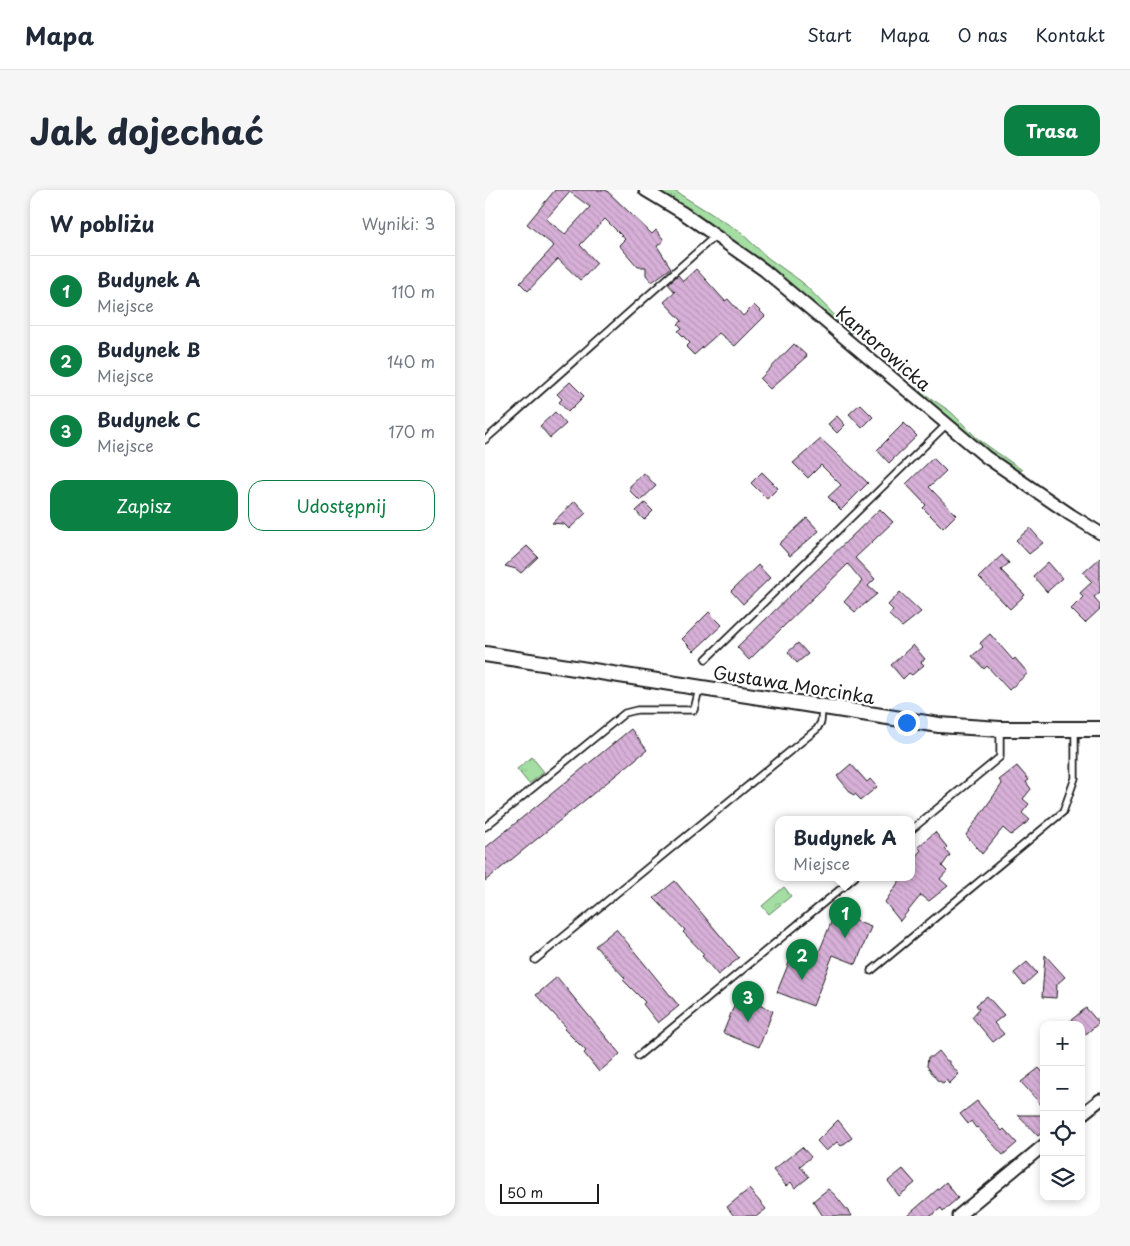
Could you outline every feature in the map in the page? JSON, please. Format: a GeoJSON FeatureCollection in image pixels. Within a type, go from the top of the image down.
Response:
{"type":"FeatureCollection","features":[{"type":"Feature","properties":{"kind":"street","name":"Kantorowicka"},"geometry":{"type":"LineString","coordinates":[[645,190],[715,236],[801,299],[986,457],[1100,533]]}},
{"type":"Feature","properties":{"kind":"street","name":"Gustawa Morcinka"},"geometry":{"type":"LineString","coordinates":[[485,654],[939,725],[1000,729],[1100,730]]}},
{"type":"Feature","properties":{"kind":"street"},"geometry":{"type":"LineString","coordinates":[[1085,1113],[1100,1100]]}},
{"type":"Feature","properties":{"kind":"street"},"geometry":{"type":"LineString","coordinates":[[958,1216],[1040,1148]]}},
{"type":"Feature","properties":{"kind":"lane"},"geometry":{"type":"LineString","coordinates":[[485,440],[715,236]]}},
{"type":"Feature","properties":{"kind":"lane"},"geometry":{"type":"LineString","coordinates":[[706,659],[947,424]]}},
{"type":"Feature","properties":{"kind":"lane"},"geometry":{"type":"LineString","coordinates":[[485,827],[625,713],[637,710],[694,710],[697,706],[699,688]]}},
{"type":"Feature","properties":{"kind":"lane"},"geometry":{"type":"LineString","coordinates":[[535,960],[817,729],[821,722],[822,708]]}},
{"type":"Feature","properties":{"kind":"lane"},"geometry":{"type":"LineString","coordinates":[[915,827],[999,758],[1000,729]]}},
{"type":"Feature","properties":{"kind":"lane"},"geometry":{"type":"LineString","coordinates":[[871,971],[1063,812],[1075,778],[1075,729]]}},
{"type":"Feature","properties":{"kind":"lane"},"geometry":{"type":"LineString","coordinates":[[637,1056],[850,881]]}},
{"type":"Feature","properties":{"kind":"green space"},"geometry":{"type":"Polygon","coordinates":[[[657,190],[673,190],[739,231],[768,258],[802,282],[852,333],[740,245],[657,190]]]}},
{"type":"Feature","properties":{"kind":"green space"},"geometry":{"type":"Polygon","coordinates":[[[907,382],[951,412],[978,439],[1022,470],[1018,474],[958,427],[907,382]]]}},
{"type":"Feature","properties":{"kind":"green space"},"geometry":{"type":"Polygon","coordinates":[[[532,757],[544,772],[529,784],[517,769],[532,757]]]}},
{"type":"Feature","properties":{"kind":"green space"},"geometry":{"type":"Polygon","coordinates":[[[784,887],[791,896],[769,914],[762,906],[784,887]]]}},
{"type":"Feature","properties":{"kind":"building"},"geometry":{"type":"Polygon","coordinates":[[[555,190],[606,190],[652,234],[656,230],[664,240],[657,246],[671,268],[652,282],[646,275],[646,267],[638,267],[619,245],[625,239],[605,219],[580,245],[597,263],[585,276],[580,280],[558,259],[528,291],[520,283],[554,246],[527,224],[555,190]],[[570,192],[546,219],[565,234],[590,207],[570,192]]]}},
{"type":"Feature","properties":{"kind":"building"},"geometry":{"type":"Polygon","coordinates":[[[696,269],[725,301],[728,299],[743,316],[754,305],[765,316],[735,346],[719,333],[694,355],[686,347],[690,343],[678,331],[682,328],[678,324],[682,321],[664,302],[675,292],[668,284],[678,275],[683,281],[696,269]]]}},
{"type":"Feature","properties":{"kind":"building"},"geometry":{"type":"Polygon","coordinates":[[[794,344],[807,356],[770,389],[760,379],[794,344]]]}},
{"type":"Feature","properties":{"kind":"building"},"geometry":{"type":"Polygon","coordinates":[[[570,382],[584,396],[568,412],[559,402],[562,399],[557,394],[570,382]]]}},
{"type":"Feature","properties":{"kind":"building"},"geometry":{"type":"Polygon","coordinates":[[[860,404],[873,417],[862,428],[849,414],[860,404]]]}},
{"type":"Feature","properties":{"kind":"building"},"geometry":{"type":"Polygon","coordinates":[[[555,412],[566,424],[550,438],[540,426],[555,412]]]}},
{"type":"Feature","properties":{"kind":"building"},"geometry":{"type":"Polygon","coordinates":[[[837,416],[845,425],[837,433],[828,424],[837,416]]]}},
{"type":"Feature","properties":{"kind":"building"},"geometry":{"type":"Polygon","coordinates":[[[904,423],[917,436],[889,463],[877,450],[904,423]]]}},
{"type":"Feature","properties":{"kind":"building"},"geometry":{"type":"Polygon","coordinates":[[[821,439],[868,483],[841,510],[828,497],[841,485],[821,465],[808,478],[793,463],[821,439]]]}},
{"type":"Feature","properties":{"kind":"building"},"geometry":{"type":"Polygon","coordinates":[[[933,458],[946,471],[929,487],[956,515],[943,528],[923,508],[926,505],[906,484],[933,458]]]}},
{"type":"Feature","properties":{"kind":"building"},"geometry":{"type":"Polygon","coordinates":[[[762,472],[778,488],[767,499],[751,483],[762,472]]]}},
{"type":"Feature","properties":{"kind":"building"},"geometry":{"type":"Polygon","coordinates":[[[644,473],[656,486],[640,501],[630,491],[630,486],[644,473]]]}},
{"type":"Feature","properties":{"kind":"building"},"geometry":{"type":"Polygon","coordinates":[[[575,501],[586,513],[569,529],[564,524],[552,523],[575,501]]]}},
{"type":"Feature","properties":{"kind":"building"},"geometry":{"type":"Polygon","coordinates":[[[645,503],[653,511],[644,520],[636,511],[645,503]]]}},
{"type":"Feature","properties":{"kind":"building"},"geometry":{"type":"Polygon","coordinates":[[[880,509],[893,522],[855,558],[875,579],[868,586],[877,594],[855,612],[844,602],[862,581],[848,564],[749,660],[737,647],[880,509]]]}},
{"type":"Feature","properties":{"kind":"building"},"geometry":{"type":"Polygon","coordinates":[[[807,518],[819,531],[790,556],[779,544],[807,518]]]}},
{"type":"Feature","properties":{"kind":"building"},"geometry":{"type":"Polygon","coordinates":[[[1030,528],[1043,543],[1029,554],[1016,540],[1030,528]]]}},
{"type":"Feature","properties":{"kind":"building"},"geometry":{"type":"Polygon","coordinates":[[[527,546],[538,557],[521,573],[516,569],[505,566],[527,546]]]}},
{"type":"Feature","properties":{"kind":"building"},"geometry":{"type":"Polygon","coordinates":[[[1002,555],[1009,563],[1001,570],[1025,595],[1010,609],[979,577],[1002,555]]]}},
{"type":"Feature","properties":{"kind":"building"},"geometry":{"type":"Polygon","coordinates":[[[1100,558],[1100,592],[1094,597],[1100,604],[1100,609],[1085,623],[1071,609],[1083,597],[1080,593],[1092,582],[1083,573],[1100,558]]]}},
{"type":"Feature","properties":{"kind":"building"},"geometry":{"type":"Polygon","coordinates":[[[1048,562],[1062,578],[1047,592],[1033,576],[1048,562]]]}},
{"type":"Feature","properties":{"kind":"building"},"geometry":{"type":"Polygon","coordinates":[[[758,565],[770,578],[743,604],[731,591],[758,565]]]}},
{"type":"Feature","properties":{"kind":"building"},"geometry":{"type":"Polygon","coordinates":[[[900,592],[921,612],[902,627],[889,615],[893,610],[888,605],[900,592]]]}},
{"type":"Feature","properties":{"kind":"building"},"geometry":{"type":"Polygon","coordinates":[[[709,612],[722,625],[694,651],[682,639],[709,612]]]}},
{"type":"Feature","properties":{"kind":"building"},"geometry":{"type":"Polygon","coordinates":[[[990,634],[1013,660],[1015,658],[1028,673],[1009,690],[987,666],[984,669],[972,656],[983,647],[980,643],[990,634]]]}},
{"type":"Feature","properties":{"kind":"building"},"geometry":{"type":"Polygon","coordinates":[[[798,643],[808,654],[797,663],[788,652],[798,643]]]}},
{"type":"Feature","properties":{"kind":"building"},"geometry":{"type":"Polygon","coordinates":[[[913,645],[925,659],[921,662],[924,665],[912,675],[909,673],[903,679],[891,665],[913,645]]]}},
{"type":"Feature","properties":{"kind":"building"},"geometry":{"type":"Polygon","coordinates":[[[631,729],[647,750],[485,881],[485,848],[631,729]]]}},
{"type":"Feature","properties":{"kind":"building"},"geometry":{"type":"Polygon","coordinates":[[[851,764],[867,782],[870,779],[877,787],[861,800],[855,794],[853,795],[837,776],[851,764]]]}},
{"type":"Feature","properties":{"kind":"building"},"geometry":{"type":"Polygon","coordinates":[[[1017,766],[1029,780],[1026,782],[1031,789],[1023,799],[1029,804],[1022,813],[1030,820],[1011,835],[1003,828],[982,854],[966,835],[1002,784],[999,780],[1017,766]]]}},
{"type":"Feature","properties":{"kind":"building"},"geometry":{"type":"Polygon","coordinates":[[[935,832],[947,847],[945,849],[950,855],[942,866],[947,871],[940,879],[948,886],[929,901],[921,895],[900,921],[885,902],[899,881],[915,881],[915,857],[921,850],[918,847],[935,832]]]}},
{"type":"Feature","properties":{"kind":"building"},"geometry":{"type":"Polygon","coordinates":[[[675,881],[739,958],[718,975],[702,956],[704,954],[683,932],[685,930],[654,898],[675,881]]]}},
{"type":"Feature","properties":{"kind":"building"},"geometry":{"type":"Polygon","coordinates":[[[835,913],[871,927],[856,964],[833,955],[813,1006],[777,992],[792,955],[814,964],[835,913]]]}},
{"type":"Feature","properties":{"kind":"building"},"geometry":{"type":"Polygon","coordinates":[[[616,929],[679,1006],[658,1023],[643,1004],[645,1002],[623,980],[625,978],[595,946],[616,929]]]}},
{"type":"Feature","properties":{"kind":"building"},"geometry":{"type":"Polygon","coordinates":[[[1045,955],[1065,977],[1057,984],[1056,998],[1042,997],[1045,955]]]}},
{"type":"Feature","properties":{"kind":"building"},"geometry":{"type":"Polygon","coordinates":[[[1027,962],[1037,973],[1024,985],[1014,973],[1027,962]]]}},
{"type":"Feature","properties":{"kind":"building"},"geometry":{"type":"Polygon","coordinates":[[[557,977],[620,1054],[599,1072],[584,1053],[586,1051],[564,1029],[566,1027],[536,995],[557,977]]]}},
{"type":"Feature","properties":{"kind":"building"},"geometry":{"type":"Polygon","coordinates":[[[738,996],[773,1011],[759,1047],[723,1033],[738,996]]]}},
{"type":"Feature","properties":{"kind":"building"},"geometry":{"type":"Polygon","coordinates":[[[987,996],[1004,1015],[994,1023],[1004,1034],[993,1042],[972,1017],[979,1009],[976,1005],[987,996]]]}},
{"type":"Feature","properties":{"kind":"building"},"geometry":{"type":"Polygon","coordinates":[[[1086,1008],[1099,1023],[1085,1035],[1085,1021],[1070,1021],[1086,1008]]]}},
{"type":"Feature","properties":{"kind":"building"},"geometry":{"type":"Polygon","coordinates":[[[939,1051],[947,1061],[950,1061],[950,1064],[959,1074],[949,1084],[946,1080],[943,1083],[937,1080],[927,1066],[928,1057],[932,1057],[939,1051]]]}},
{"type":"Feature","properties":{"kind":"building"},"geometry":{"type":"Polygon","coordinates":[[[1039,1068],[1040,1103],[1021,1082],[1039,1068]]]}},
{"type":"Feature","properties":{"kind":"building"},"geometry":{"type":"Polygon","coordinates":[[[977,1101],[1002,1131],[1004,1129],[1017,1143],[1003,1155],[971,1121],[968,1124],[960,1114],[977,1101]]]}},
{"type":"Feature","properties":{"kind":"building"},"geometry":{"type":"Polygon","coordinates":[[[1018,1115],[1040,1115],[1040,1134],[1038,1136],[1018,1115]]]}},
{"type":"Feature","properties":{"kind":"building"},"geometry":{"type":"Polygon","coordinates":[[[838,1120],[852,1138],[841,1146],[837,1142],[826,1151],[817,1141],[838,1120]]]}},
{"type":"Feature","properties":{"kind":"building"},"geometry":{"type":"Polygon","coordinates":[[[802,1147],[811,1157],[800,1166],[809,1177],[795,1188],[791,1182],[786,1186],[773,1170],[802,1147]]]}},
{"type":"Feature","properties":{"kind":"building"},"geometry":{"type":"Polygon","coordinates":[[[903,1169],[915,1183],[899,1196],[888,1181],[903,1169]]]}},
{"type":"Feature","properties":{"kind":"building"},"geometry":{"type":"Polygon","coordinates":[[[946,1182],[958,1198],[943,1211],[941,1208],[931,1216],[907,1216],[946,1182]]]}},
{"type":"Feature","properties":{"kind":"building"},"geometry":{"type":"Polygon","coordinates":[[[749,1189],[766,1209],[757,1216],[734,1216],[727,1207],[749,1189]]]}},
{"type":"Feature","properties":{"kind":"building"},"geometry":{"type":"Polygon","coordinates":[[[828,1189],[852,1216],[823,1216],[813,1201],[828,1189]]]}},
{"type":"Feature","properties":{"kind":"place","name":"Budynek A"},"geometry":{"type":"Point","coordinates":[845,938]}},
{"type":"Feature","properties":{"kind":"place","name":"Budynek B"},"geometry":{"type":"Point","coordinates":[802,980]}},
{"type":"Feature","properties":{"kind":"place","name":"Budynek C"},"geometry":{"type":"Point","coordinates":[748,1022]}}]}
